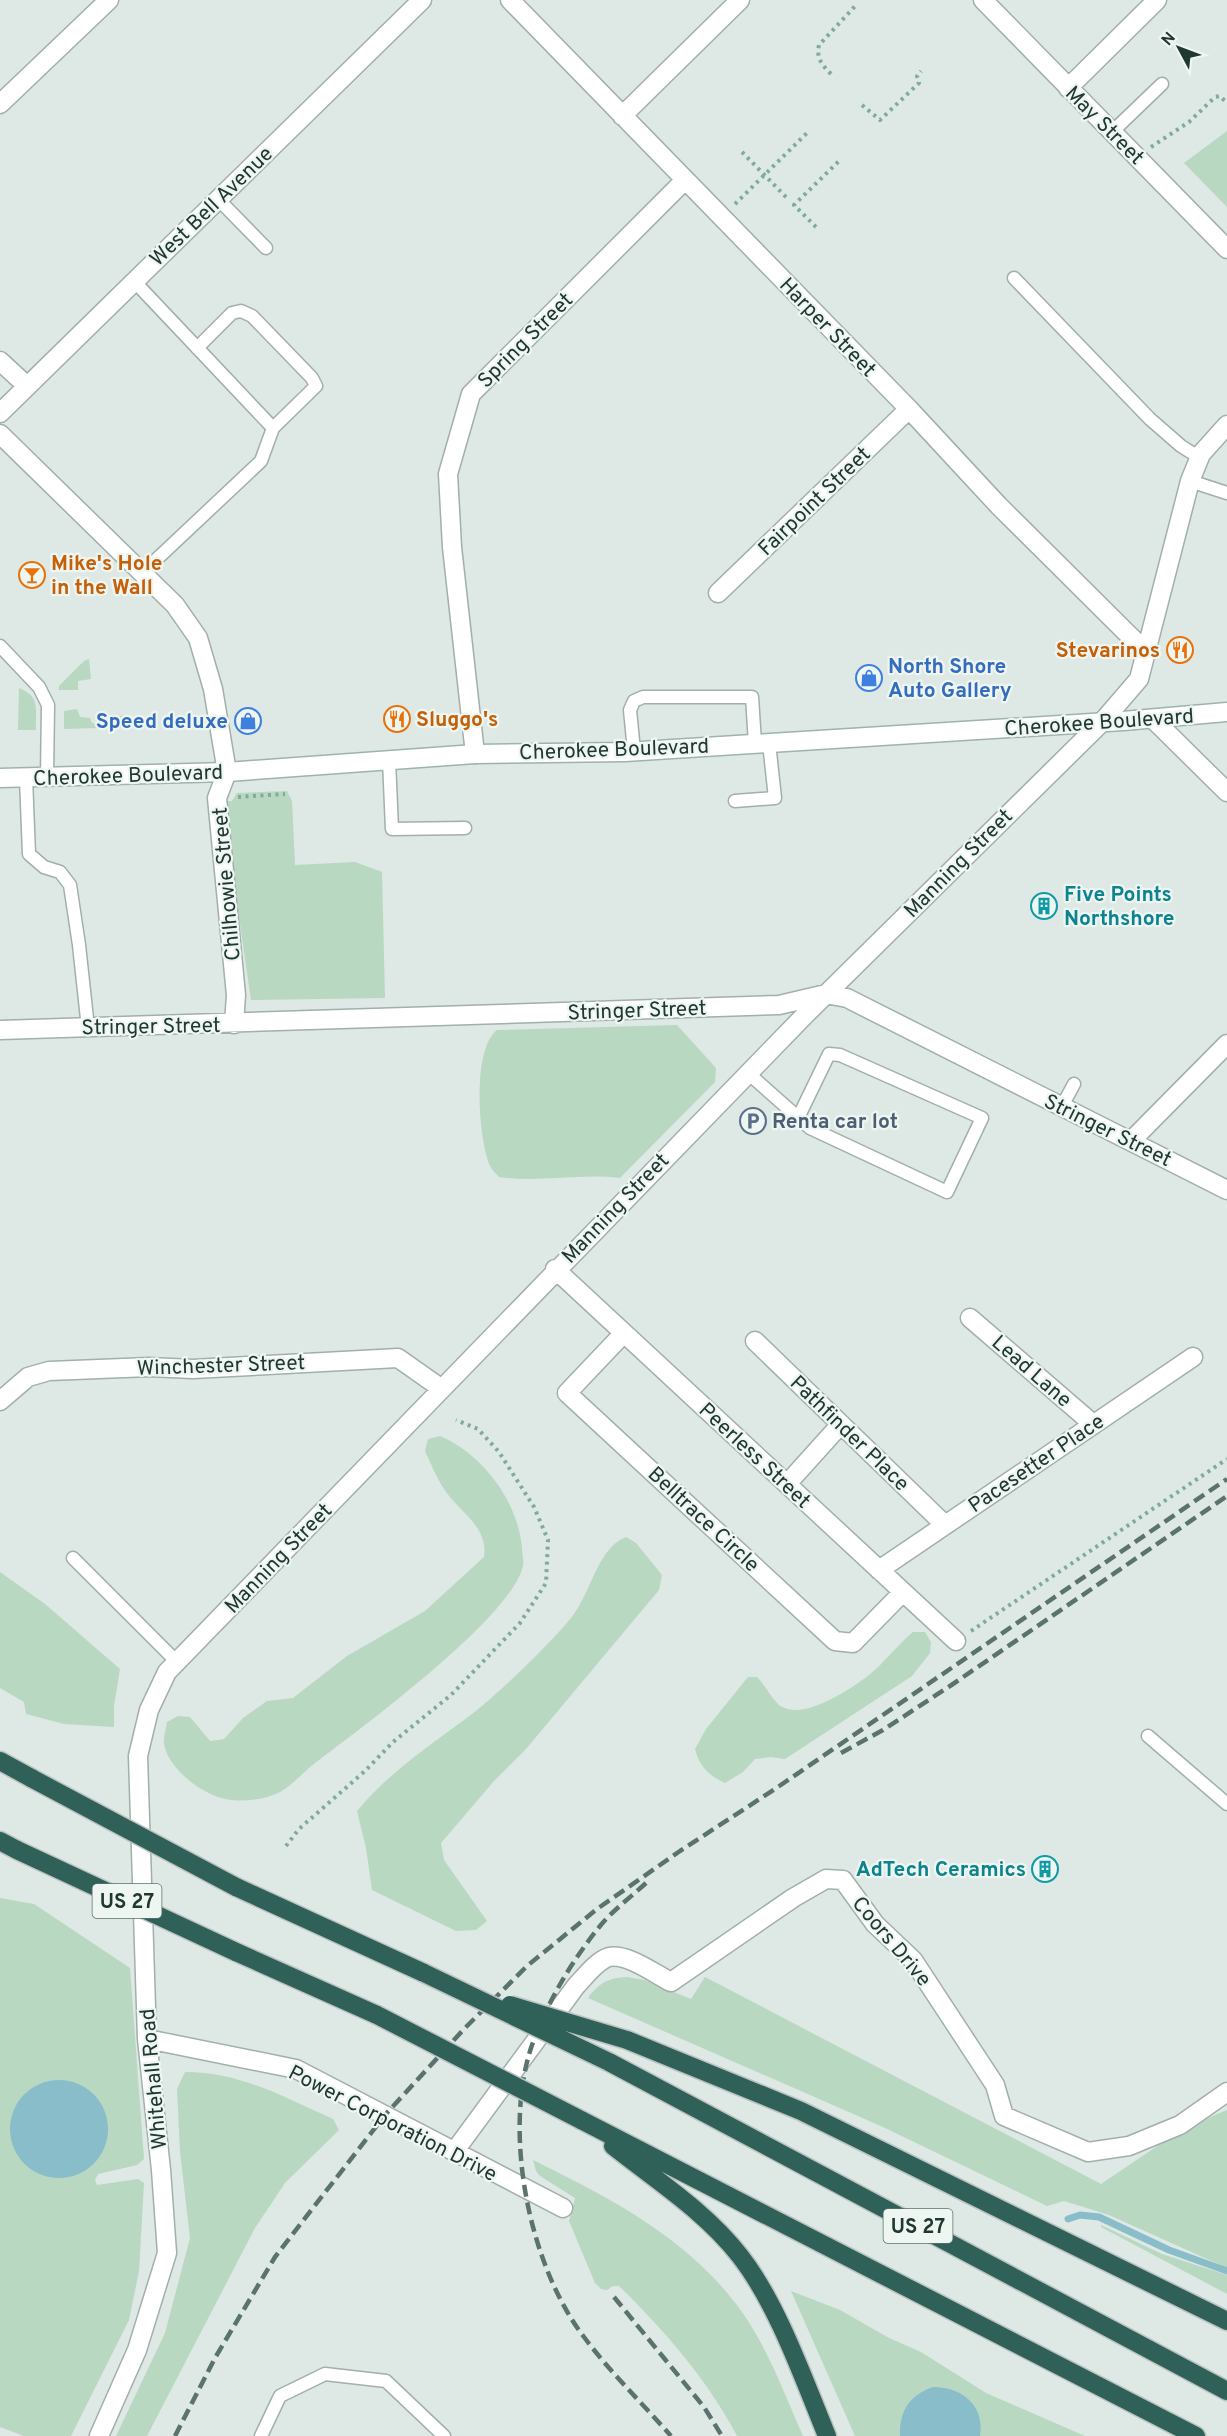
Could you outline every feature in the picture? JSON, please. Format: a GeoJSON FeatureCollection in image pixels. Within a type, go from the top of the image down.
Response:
{"type":"FeatureCollection","features":[{"type":"Feature","properties":{"kind":"highway","name":"US 27"},"geometry":{"type":"LineString","coordinates":[[0,1761],[236,1887],[424,1973],[609,2062],[1227,2391]]}},
{"type":"Feature","properties":{"kind":"highway","name":"US 27"},"geometry":{"type":"LineString","coordinates":[[0,1841],[17,1851],[377,2015],[1196,2436]]}},
{"type":"Feature","properties":{"kind":"highway"},"geometry":{"type":"LineString","coordinates":[[457,1989],[627,2040],[801,2111],[1227,2321]]}},
{"type":"Feature","properties":{"kind":"highway"},"geometry":{"type":"LineString","coordinates":[[581,2120],[697,2212],[740,2256],[764,2296],[794,2356],[827,2436]]}},
{"type":"Feature","properties":{"kind":"street"},"geometry":{"type":"LineString","coordinates":[[0,104],[109,0]]}},
{"type":"Feature","properties":{"kind":"street","name":"West Bell Avenue"},"geometry":{"type":"LineString","coordinates":[[0,413],[422,0]]}},
{"type":"Feature","properties":{"kind":"street","name":"Harper Street"},"geometry":{"type":"LineString","coordinates":[[510,0],[909,410],[999,506],[1147,653]]}},
{"type":"Feature","properties":{"kind":"street"},"geometry":{"type":"LineString","coordinates":[[622,117],[740,0]]}},
{"type":"Feature","properties":{"kind":"street","name":"May Street"},"geometry":{"type":"LineString","coordinates":[[983,0],[1227,249]]}},
{"type":"Feature","properties":{"kind":"street"},"geometry":{"type":"LineString","coordinates":[[1068,88],[1157,0]]}},
{"type":"Feature","properties":{"kind":"street","name":"Spring Street"},"geometry":{"type":"LineString","coordinates":[[475,754],[452,547],[448,474],[471,394],[685,180]]}},
{"type":"Feature","properties":{"kind":"street"},"geometry":{"type":"LineString","coordinates":[[0,361],[27,386]]}},
{"type":"Feature","properties":{"kind":"street","name":"Fairpoint Street"},"geometry":{"type":"LineString","coordinates":[[718,593],[909,410]]}},
{"type":"Feature","properties":{"kind":"street","name":"Manning Street"},"geometry":{"type":"LineString","coordinates":[[149,1710],[167,1672],[442,1389],[555,1269],[826,994],[1102,722],[1139,679],[1190,481],[1200,458],[1227,425]]}},
{"type":"Feature","properties":{"kind":"street","name":"Chilhowie Street"},"geometry":{"type":"LineString","coordinates":[[0,434],[175,605],[198,638],[213,689],[227,772],[217,798],[236,995],[234,1024]]}},
{"type":"Feature","properties":{"kind":"street","name":"Cherokee Boulevard"},"geometry":{"type":"LineString","coordinates":[[0,778],[227,772],[475,754],[634,751],[1154,719],[1227,712]]}},
{"type":"Feature","properties":{"kind":"street"},"geometry":{"type":"LineString","coordinates":[[1154,719],[1227,792]]}},
{"type":"Feature","properties":{"kind":"street","name":"Stringer Street"},"geometry":{"type":"LineString","coordinates":[[0,1030],[779,1005],[826,994],[847,998],[1227,1190]]}},
{"type":"Feature","properties":{"kind":"street"},"geometry":{"type":"LineString","coordinates":[[1131,1142],[1227,1044]]}},
{"type":"Feature","properties":{"kind":"street","name":"Peerless Street"},"geometry":{"type":"LineString","coordinates":[[555,1269],[956,1641]]}},
{"type":"Feature","properties":{"kind":"street","name":"Lead Lane"},"geometry":{"type":"LineString","coordinates":[[970,1318],[1093,1424]]}},
{"type":"Feature","properties":{"kind":"street","name":"Belltrace Circle"},"geometry":{"type":"LineString","coordinates":[[624,1333],[567,1393],[836,1641],[852,1643],[903,1592]]}},
{"type":"Feature","properties":{"kind":"street","name":"Pathfinder Place"},"geometry":{"type":"LineString","coordinates":[[755,1341],[945,1525]]}},
{"type":"Feature","properties":{"kind":"street","name":"Pacesetter Place"},"geometry":{"type":"LineString","coordinates":[[879,1570],[1193,1357]]}},
{"type":"Feature","properties":{"kind":"street","name":"Winchester Street"},"geometry":{"type":"LineString","coordinates":[[0,1401],[28,1377],[49,1371],[148,1367],[202,1368],[398,1359],[442,1389]]}},
{"type":"Feature","properties":{"kind":"street"},"geometry":{"type":"LineString","coordinates":[[787,1484],[841,1424]]}},
{"type":"Feature","properties":{"kind":"street","name":"Whitehall Road"},"geometry":{"type":"LineString","coordinates":[[99,2436],[137,2350],[167,2253],[147,2039],[138,1756],[149,1710]]}},
{"type":"Feature","properties":{"kind":"street","name":"Coors Drive"},"geometry":{"type":"LineString","coordinates":[[454,2152],[576,1986],[599,1962],[610,1957],[624,1959],[671,1982],[793,1898],[826,1879],[843,1880],[875,1924],[914,1960],[995,2085],[1004,2116],[1088,2152],[1129,2146],[1180,2125],[1227,2092]]}},
{"type":"Feature","properties":{"kind":"street","name":"Power Corporation Drive"},"geometry":{"type":"LineString","coordinates":[[147,2039],[296,2069],[563,2208]]}},
{"type":"Feature","properties":{"kind":"lane"},"geometry":{"type":"LineString","coordinates":[[1112,132],[1162,84]]}},
{"type":"Feature","properties":{"kind":"lane"},"geometry":{"type":"LineString","coordinates":[[218,199],[266,248]]}},
{"type":"Feature","properties":{"kind":"lane"},"geometry":{"type":"LineString","coordinates":[[1014,278],[1150,419],[1181,446],[1200,458]]}},
{"type":"Feature","properties":{"kind":"lane"},"geometry":{"type":"LineString","coordinates":[[134,281],[273,428]]}},
{"type":"Feature","properties":{"kind":"lane"},"geometry":{"type":"LineString","coordinates":[[142,573],[261,460],[273,428],[316,386],[312,378],[252,316],[241,310],[232,313],[197,348]]}},
{"type":"Feature","properties":{"kind":"lane"},"geometry":{"type":"LineString","coordinates":[[1190,481],[1227,493]]}},
{"type":"Feature","properties":{"kind":"lane"},"geometry":{"type":"LineString","coordinates":[[0,646],[39,687],[48,705],[47,777]]}},
{"type":"Feature","properties":{"kind":"lane"},"geometry":{"type":"LineString","coordinates":[[634,751],[630,710],[634,701],[643,697],[752,697],[775,798],[735,801]]}},
{"type":"Feature","properties":{"kind":"lane"},"geometry":{"type":"LineString","coordinates":[[389,760],[392,829],[465,828]]}},
{"type":"Feature","properties":{"kind":"lane"},"geometry":{"type":"LineString","coordinates":[[0,773],[0,778]]}},
{"type":"Feature","properties":{"kind":"lane"},"geometry":{"type":"LineString","coordinates":[[27,778],[29,854],[44,867],[60,872],[70,885],[88,1028]]}},
{"type":"Feature","properties":{"kind":"lane"},"geometry":{"type":"LineString","coordinates":[[748,1073],[798,1118],[810,1128],[947,1192],[982,1118],[840,1055],[829,1054],[798,1118]]}},
{"type":"Feature","properties":{"kind":"lane"},"geometry":{"type":"LineString","coordinates":[[1061,1108],[1074,1084]]}},
{"type":"Feature","properties":{"kind":"lane"},"geometry":{"type":"LineString","coordinates":[[72,1558],[177,1662]]}},
{"type":"Feature","properties":{"kind":"lane"},"geometry":{"type":"LineString","coordinates":[[1148,1736],[1227,1804]]}},
{"type":"Feature","properties":{"kind":"lane"},"geometry":{"type":"LineString","coordinates":[[261,2436],[280,2396],[325,2374],[386,2381],[444,2436]]}},
{"type":"Feature","properties":{"kind":"path"},"geometry":{"type":"LineString","coordinates":[[831,74],[821,64],[817,53],[819,45],[856,4]]}},
{"type":"Feature","properties":{"kind":"path"},"geometry":{"type":"LineString","coordinates":[[862,105],[879,120],[919,83],[917,76],[921,71]]}},
{"type":"Feature","properties":{"kind":"path"},"geometry":{"type":"LineString","coordinates":[[1150,147],[1189,122],[1215,97],[1220,96],[1227,103]]}},
{"type":"Feature","properties":{"kind":"path"},"geometry":{"type":"LineString","coordinates":[[732,207],[809,131]]}},
{"type":"Feature","properties":{"kind":"path"},"geometry":{"type":"LineString","coordinates":[[742,152],[787,198]]}},
{"type":"Feature","properties":{"kind":"path"},"geometry":{"type":"LineString","coordinates":[[816,227],[794,205],[839,161]]}},
{"type":"Feature","properties":{"kind":"path"},"geometry":{"type":"LineString","coordinates":[[237,797],[285,794]]}},
{"type":"Feature","properties":{"kind":"path"},"geometry":{"type":"LineString","coordinates":[[286,1846],[299,1829],[365,1771],[393,1742],[452,1695],[520,1623],[546,1583],[548,1540],[534,1507],[492,1444],[478,1429],[456,1420]]}},
{"type":"Feature","properties":{"kind":"path"},"geometry":{"type":"LineString","coordinates":[[956,1641],[1227,1459]]}},
{"type":"Feature","properties":{"kind":"green space"},"geometry":{"type":"Polygon","coordinates":[[[1227,131],[1227,207],[1184,163],[1227,131]]]}},
{"type":"Feature","properties":{"kind":"green space"},"geometry":{"type":"Polygon","coordinates":[[[89,659],[91,679],[78,681],[78,690],[59,690],[59,686],[84,661],[89,659]]]}},
{"type":"Feature","properties":{"kind":"green space"},"geometry":{"type":"Polygon","coordinates":[[[19,688],[34,699],[36,730],[18,730],[19,688]]]}},
{"type":"Feature","properties":{"kind":"green space"},"geometry":{"type":"Polygon","coordinates":[[[77,709],[80,717],[90,718],[92,723],[117,722],[119,716],[129,715],[130,727],[64,729],[64,711],[77,709]]]}},
{"type":"Feature","properties":{"kind":"green space"},"geometry":{"type":"Polygon","coordinates":[[[287,791],[292,801],[295,865],[355,862],[382,872],[385,998],[251,1000],[222,801],[232,801],[237,793],[287,791]]]}},
{"type":"Feature","properties":{"kind":"green space"},"geometry":{"type":"Polygon","coordinates":[[[677,1025],[716,1068],[715,1082],[620,1178],[514,1179],[499,1177],[493,1170],[486,1153],[483,1136],[480,1095],[484,1055],[489,1040],[497,1030],[677,1025]]]}},
{"type":"Feature","properties":{"kind":"green space"},"geometry":{"type":"Polygon","coordinates":[[[440,1436],[456,1444],[484,1467],[506,1497],[519,1531],[523,1559],[523,1566],[513,1588],[492,1614],[432,1671],[281,1792],[254,1800],[239,1801],[218,1797],[201,1789],[171,1761],[164,1742],[167,1722],[178,1716],[190,1717],[210,1741],[224,1739],[243,1718],[267,1701],[293,1698],[347,1656],[425,1611],[484,1557],[483,1539],[479,1531],[446,1492],[425,1451],[428,1439],[440,1436]]]}},
{"type":"Feature","properties":{"kind":"green space"},"geometry":{"type":"Polygon","coordinates":[[[626,1537],[636,1543],[662,1575],[659,1590],[526,1749],[494,1781],[441,1843],[444,1860],[487,1921],[476,1930],[456,1931],[372,1890],[366,1848],[357,1811],[383,1783],[472,1714],[537,1655],[578,1608],[608,1551],[626,1537]]]}},
{"type":"Feature","properties":{"kind":"green space"},"geometry":{"type":"Polygon","coordinates":[[[0,1572],[45,1604],[120,1669],[114,1706],[114,1727],[64,1724],[26,1714],[24,1702],[0,1688],[0,1572]]]}},
{"type":"Feature","properties":{"kind":"green space"},"geometry":{"type":"Polygon","coordinates":[[[913,1632],[925,1632],[931,1642],[930,1653],[912,1676],[785,1759],[771,1757],[755,1759],[743,1772],[725,1783],[710,1774],[702,1765],[695,1749],[706,1729],[748,1677],[757,1677],[777,1703],[786,1709],[811,1708],[838,1696],[861,1681],[913,1632]]]}},
{"type":"Feature","properties":{"kind":"green space"},"geometry":{"type":"Polygon","coordinates":[[[0,1898],[34,1904],[130,1968],[144,2159],[137,2165],[98,2174],[95,2180],[97,2185],[138,2179],[144,2183],[139,2271],[129,2320],[71,2436],[24,2436],[0,2427],[0,1898]]]}},
{"type":"Feature","properties":{"kind":"green space"},"geometry":{"type":"Polygon","coordinates":[[[627,1977],[644,1980],[691,1999],[705,1977],[1101,2184],[1184,2128],[1227,2110],[1227,2268],[1109,2215],[1064,2201],[1047,2206],[883,2127],[588,1998],[604,1982],[627,1977]]]}},
{"type":"Feature","properties":{"kind":"green space"},"geometry":{"type":"Polygon","coordinates":[[[185,2072],[225,2076],[261,2087],[333,2119],[339,2130],[285,2183],[255,2228],[147,2436],[116,2436],[165,2333],[190,2238],[180,2152],[177,2089],[185,2072]]]}},
{"type":"Feature","properties":{"kind":"green space"},"geometry":{"type":"Polygon","coordinates":[[[533,2160],[592,2190],[648,2223],[699,2263],[721,2286],[751,2326],[776,2372],[803,2436],[737,2436],[713,2395],[684,2356],[652,2320],[619,2286],[613,2286],[607,2290],[601,2289],[595,2283],[569,2221],[575,2198],[540,2176],[533,2160]]]}},
{"type":"Feature","properties":{"kind":"green space"},"geometry":{"type":"Polygon","coordinates":[[[1101,2225],[1162,2254],[1227,2275],[1227,2294],[1101,2227],[1101,2225]]]}},
{"type":"Feature","properties":{"kind":"green space"},"geometry":{"type":"Polygon","coordinates":[[[791,2291],[840,2310],[889,2338],[921,2352],[986,2393],[1085,2436],[855,2436],[791,2291]]]}},
{"type":"Feature","properties":{"kind":"water"},"geometry":{"type":"Polygon","coordinates":[[[59,2080],[78,2084],[93,2095],[104,2110],[108,2129],[104,2148],[93,2163],[78,2174],[59,2178],[40,2174],[25,2163],[14,2148],[10,2129],[14,2110],[25,2095],[40,2084],[59,2080]]]}},
{"type":"Feature","properties":{"kind":"water"},"geometry":{"type":"Polygon","coordinates":[[[933,2387],[953,2390],[969,2400],[979,2415],[980,2436],[900,2436],[904,2412],[912,2399],[933,2387]]]}},
{"type":"Feature","properties":{"kind":"waterway"},"geometry":{"type":"LineString","coordinates":[[1068,2219],[1080,2215],[1099,2217],[1169,2250],[1227,2271]]}},
{"type":"Feature","properties":{"kind":"railway"},"geometry":{"type":"LineString","coordinates":[[175,2436],[215,2358],[275,2257],[385,2115],[464,2029],[527,1966],[597,1909],[680,1851],[775,1789],[1227,1479]]}},
{"type":"Feature","properties":{"kind":"railway"},"geometry":{"type":"LineString","coordinates":[[841,1753],[883,1730],[953,1684],[1227,1496]]}},
{"type":"Feature","properties":{"kind":"railway"},"geometry":{"type":"LineString","coordinates":[[646,1883],[611,1915],[589,1940],[569,1969],[544,2015],[531,2048],[523,2082],[520,2119],[521,2158],[526,2198],[536,2237],[549,2274],[565,2307],[594,2350],[671,2436]]}},
{"type":"Feature","properties":{"kind":"railway"},"geometry":{"type":"LineString","coordinates":[[614,2297],[704,2407],[722,2436]]}},
{"type":"Feature","properties":{"kind":"place","name":"Mike's Hole in the Wall"},"geometry":{"type":"Point","coordinates":[32,575]}},
{"type":"Feature","properties":{"kind":"place","name":"Stevarinos"},"geometry":{"type":"Point","coordinates":[1180,650]}},
{"type":"Feature","properties":{"kind":"place","name":"North Shore Auto Gallery"},"geometry":{"type":"Point","coordinates":[869,678]}},
{"type":"Feature","properties":{"kind":"place","name":"Sluggo's"},"geometry":{"type":"Point","coordinates":[397,719]}},
{"type":"Feature","properties":{"kind":"place","name":"Speed deluxe"},"geometry":{"type":"Point","coordinates":[248,721]}},
{"type":"Feature","properties":{"kind":"place","name":"Five Points Northshore"},"geometry":{"type":"Point","coordinates":[1044,906]}},
{"type":"Feature","properties":{"kind":"place","name":"Renta car lot"},"geometry":{"type":"Point","coordinates":[753,1121]}},
{"type":"Feature","properties":{"kind":"place","name":"AdTech Ceramics"},"geometry":{"type":"Point","coordinates":[1045,1869]}}]}
